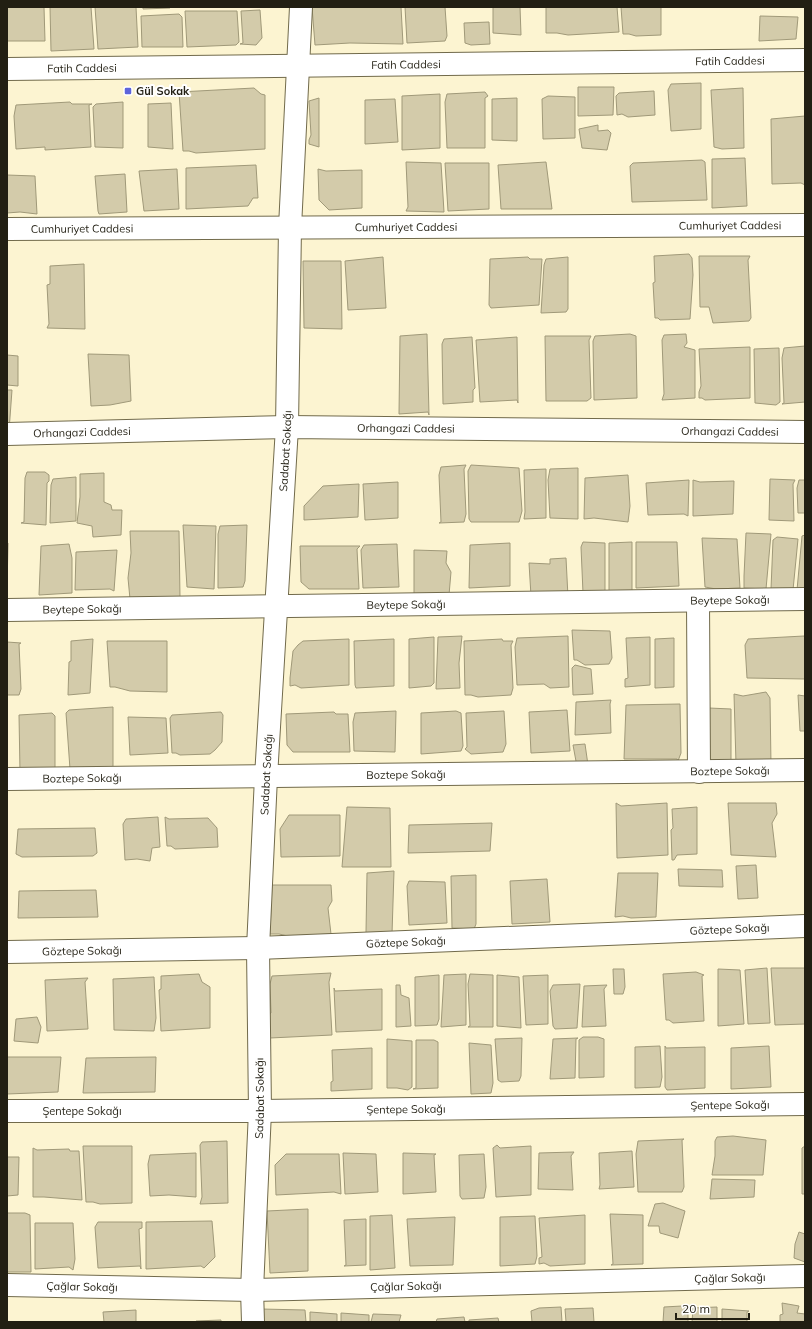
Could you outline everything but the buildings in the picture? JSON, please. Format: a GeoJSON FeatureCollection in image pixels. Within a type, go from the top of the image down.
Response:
{"type":"FeatureCollection","features":[{"type":"Feature","properties":{"kind":"street","name":"Sadabat Sokağı"},"geometry":{"type":"LineString","coordinates":[[253,1322],[252,1290],[260,1111],[258,948],[266,777],[287,427],[290,227],[301,7]]}},
{"type":"Feature","properties":{"kind":"street","name":"Fatih Caddesi"},"geometry":{"type":"LineString","coordinates":[[7,70],[805,60]]}},
{"type":"Feature","properties":{"kind":"street","name":"Cumhuriyet Caddesi"},"geometry":{"type":"LineString","coordinates":[[7,229],[805,225]]}},
{"type":"Feature","properties":{"kind":"street","name":"Orhangazi Caddesi"},"geometry":{"type":"LineString","coordinates":[[7,434],[287,427],[805,432]]}},
{"type":"Feature","properties":{"kind":"street","name":"Beytepe Sokağı"},"geometry":{"type":"LineString","coordinates":[[7,610],[805,599]]}},
{"type":"Feature","properties":{"kind":"street"},"geometry":{"type":"LineString","coordinates":[[698,600],[699,772]]}},
{"type":"Feature","properties":{"kind":"street","name":"Boztepe Sokağı"},"geometry":{"type":"LineString","coordinates":[[7,779],[805,770]]}},
{"type":"Feature","properties":{"kind":"street","name":"Göztepe Sokağı"},"geometry":{"type":"LineString","coordinates":[[7,952],[258,948],[805,926]]}},
{"type":"Feature","properties":{"kind":"street","name":"Şentepe Sokağı"},"geometry":{"type":"LineString","coordinates":[[7,1111],[260,1111],[805,1104]]}},
{"type":"Feature","properties":{"kind":"street","name":"Çağlar Sokağı"},"geometry":{"type":"LineString","coordinates":[[7,1285],[252,1290],[805,1276]]}},
{"type":"Feature","properties":{"kind":"place","name":"Gül Sokak"},"geometry":{"type":"Point","coordinates":[128,91]}}]}
